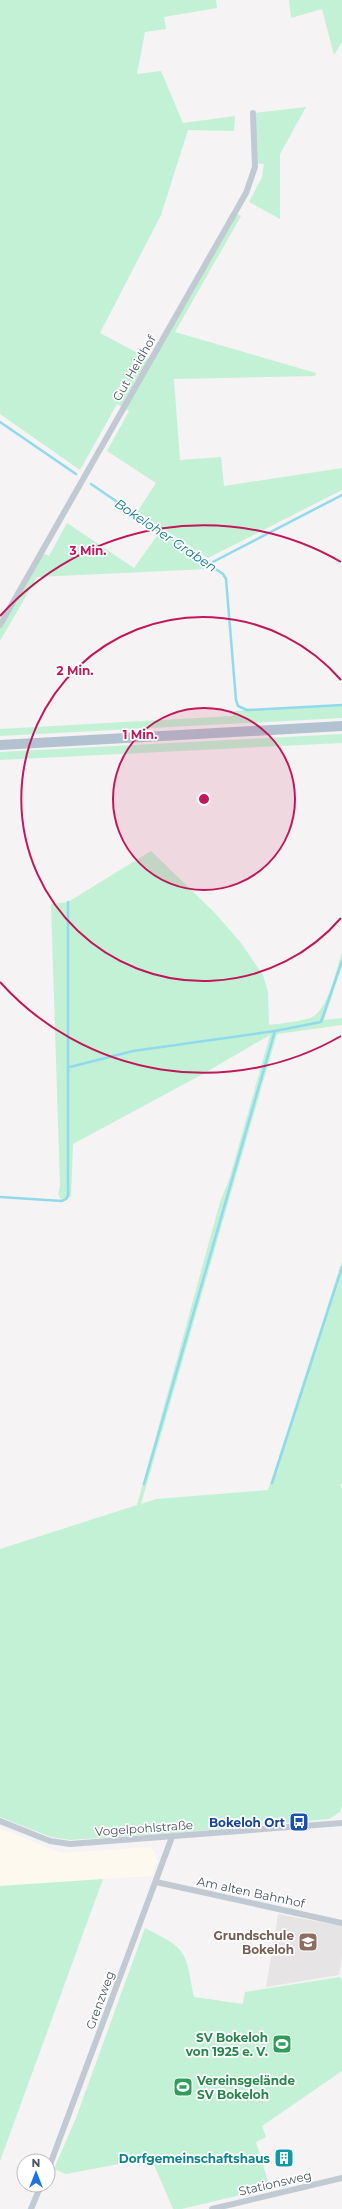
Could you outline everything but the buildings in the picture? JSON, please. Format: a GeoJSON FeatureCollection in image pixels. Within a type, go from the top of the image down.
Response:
{"type":"FeatureCollection","features":[{"type":"Feature","properties":{"kind":"main road"},"geometry":{"type":"LineString","coordinates":[[0,745],[342,726]]}},
{"type":"Feature","properties":{"kind":"street","name":"Gut Heidhof"},"geometry":{"type":"LineString","coordinates":[[0,625],[246,193],[255,167],[253,113]]}},
{"type":"Feature","properties":{"kind":"street","name":"Vogelpohlstraße"},"geometry":{"type":"LineString","coordinates":[[0,1821],[57,1843],[70,1844],[342,1823]]}},
{"type":"Feature","properties":{"kind":"street","name":"Grenzweg"},"geometry":{"type":"LineString","coordinates":[[54,2153],[172,1837]]}},
{"type":"Feature","properties":{"kind":"street","name":"Am alten Bahnhof"},"geometry":{"type":"LineString","coordinates":[[156,1882],[342,1923]]}},
{"type":"Feature","properties":{"kind":"street","name":"Stationsweg"},"geometry":{"type":"LineString","coordinates":[[212,2209],[342,2178]]}},
{"type":"Feature","properties":{"kind":"street"},"geometry":{"type":"LineString","coordinates":[[31,2209],[38,2193]]}},
{"type":"Feature","properties":{"kind":"shaded area"},"geometry":{"type":"Polygon","coordinates":[[[0,1828],[61,1853],[150,1847],[154,1850],[158,1858],[152,1876],[0,1886],[0,1828]]]}},
{"type":"Feature","properties":{"kind":"shaded area","name":"Grundschule Bokeloh"},"geometry":{"type":"Polygon","coordinates":[[[278,1914],[342,1926],[342,1958],[339,1975],[266,1987],[278,1914]]]}},
{"type":"Feature","properties":{"kind":"green space"},"geometry":{"type":"Polygon","coordinates":[[[0,0],[216,0],[217,8],[164,17],[166,29],[145,32],[137,74],[161,71],[183,123],[235,116],[234,131],[188,130],[161,215],[100,333],[151,360],[235,213],[241,216],[175,332],[316,373],[315,376],[174,379],[180,460],[221,457],[224,486],[342,468],[342,490],[208,558],[137,512],[156,483],[107,451],[129,411],[117,404],[80,470],[0,414],[0,0]]]}},
{"type":"Feature","properties":{"kind":"green space"},"geometry":{"type":"Polygon","coordinates":[[[289,0],[342,0],[342,42],[334,55],[322,9],[291,18],[289,0]]]}},
{"type":"Feature","properties":{"kind":"green space"},"geometry":{"type":"Polygon","coordinates":[[[306,107],[280,154],[280,219],[249,202],[262,177],[264,164],[255,163],[253,113],[306,107]]]}},
{"type":"Feature","properties":{"kind":"green space"},"geometry":{"type":"Polygon","coordinates":[[[67,523],[134,568],[159,533],[205,564],[208,569],[37,577],[0,641],[0,625],[41,552],[49,556],[67,523]]]}},
{"type":"Feature","properties":{"kind":"green space"},"geometry":{"type":"Polygon","coordinates":[[[342,705],[342,718],[0,736],[0,729],[233,716],[233,711],[342,705]]]}},
{"type":"Feature","properties":{"kind":"green space"},"geometry":{"type":"Polygon","coordinates":[[[342,734],[342,743],[0,760],[0,752],[342,734]]]}},
{"type":"Feature","properties":{"kind":"green space"},"geometry":{"type":"Polygon","coordinates":[[[151,851],[215,913],[241,943],[263,975],[268,992],[269,1025],[310,1018],[322,1008],[334,979],[342,952],[342,966],[324,1020],[342,1018],[342,1025],[277,1034],[141,1504],[156,1499],[268,1490],[342,1261],[342,1484],[340,1484],[342,1489],[342,1805],[340,1812],[329,1819],[174,1833],[70,1840],[51,1837],[0,1817],[0,1549],[137,1505],[220,1202],[229,1180],[270,1035],[201,1075],[73,1144],[71,1196],[62,1201],[58,1194],[60,1186],[51,904],[68,902],[151,851]]]}},
{"type":"Feature","properties":{"kind":"green space"},"geometry":{"type":"Polygon","coordinates":[[[103,1879],[0,2161],[0,1886],[103,1879]]]}},
{"type":"Feature","properties":{"kind":"green space"},"geometry":{"type":"Polygon","coordinates":[[[145,1928],[170,1942],[183,1954],[189,1970],[194,1997],[243,2004],[245,1992],[340,1977],[342,1980],[342,2071],[262,2126],[266,2137],[256,2142],[270,2188],[182,2209],[173,2209],[151,2158],[66,2174],[56,2170],[56,2164],[76,2118],[145,1928]]]}},
{"type":"Feature","properties":{"kind":"waterway","name":"Bokeloher Graben"},"geometry":{"type":"LineString","coordinates":[[0,422],[76,474]]}},
{"type":"Feature","properties":{"kind":"waterway","name":"Bokeloher Graben"},"geometry":{"type":"LineString","coordinates":[[91,484],[223,574],[226,579],[236,700],[238,706],[247,710],[342,705]]}},
{"type":"Feature","properties":{"kind":"waterway"},"geometry":{"type":"LineString","coordinates":[[209,564],[342,495]]}},
{"type":"Feature","properties":{"kind":"waterway"},"geometry":{"type":"LineString","coordinates":[[0,1197],[62,1201],[68,1196],[68,902]]}},
{"type":"Feature","properties":{"kind":"waterway"},"geometry":{"type":"LineString","coordinates":[[70,1067],[133,1051],[275,1031],[321,1022],[342,961]]}},
{"type":"Feature","properties":{"kind":"waterway"},"geometry":{"type":"LineString","coordinates":[[144,1484],[275,1031]]}},
{"type":"Feature","properties":{"kind":"waterway"},"geometry":{"type":"LineString","coordinates":[[272,1483],[342,1267]]}},
{"type":"Feature","properties":{"kind":"place","name":"Bokeloh Ort"},"geometry":{"type":"Point","coordinates":[299,1822]}},
{"type":"Feature","properties":{"kind":"place","name":"Grundschule Bokeloh"},"geometry":{"type":"Point","coordinates":[308,1942]}},
{"type":"Feature","properties":{"kind":"place","name":"SV Bokeloh von 1925 e. V."},"geometry":{"type":"Point","coordinates":[282,2044]}},
{"type":"Feature","properties":{"kind":"place","name":"Vereinsgelände SV Bokeloh"},"geometry":{"type":"Point","coordinates":[183,2087]}},
{"type":"Feature","properties":{"kind":"place","name":"Dorfgemeinschaftshaus"},"geometry":{"type":"Point","coordinates":[284,2158]}}]}
